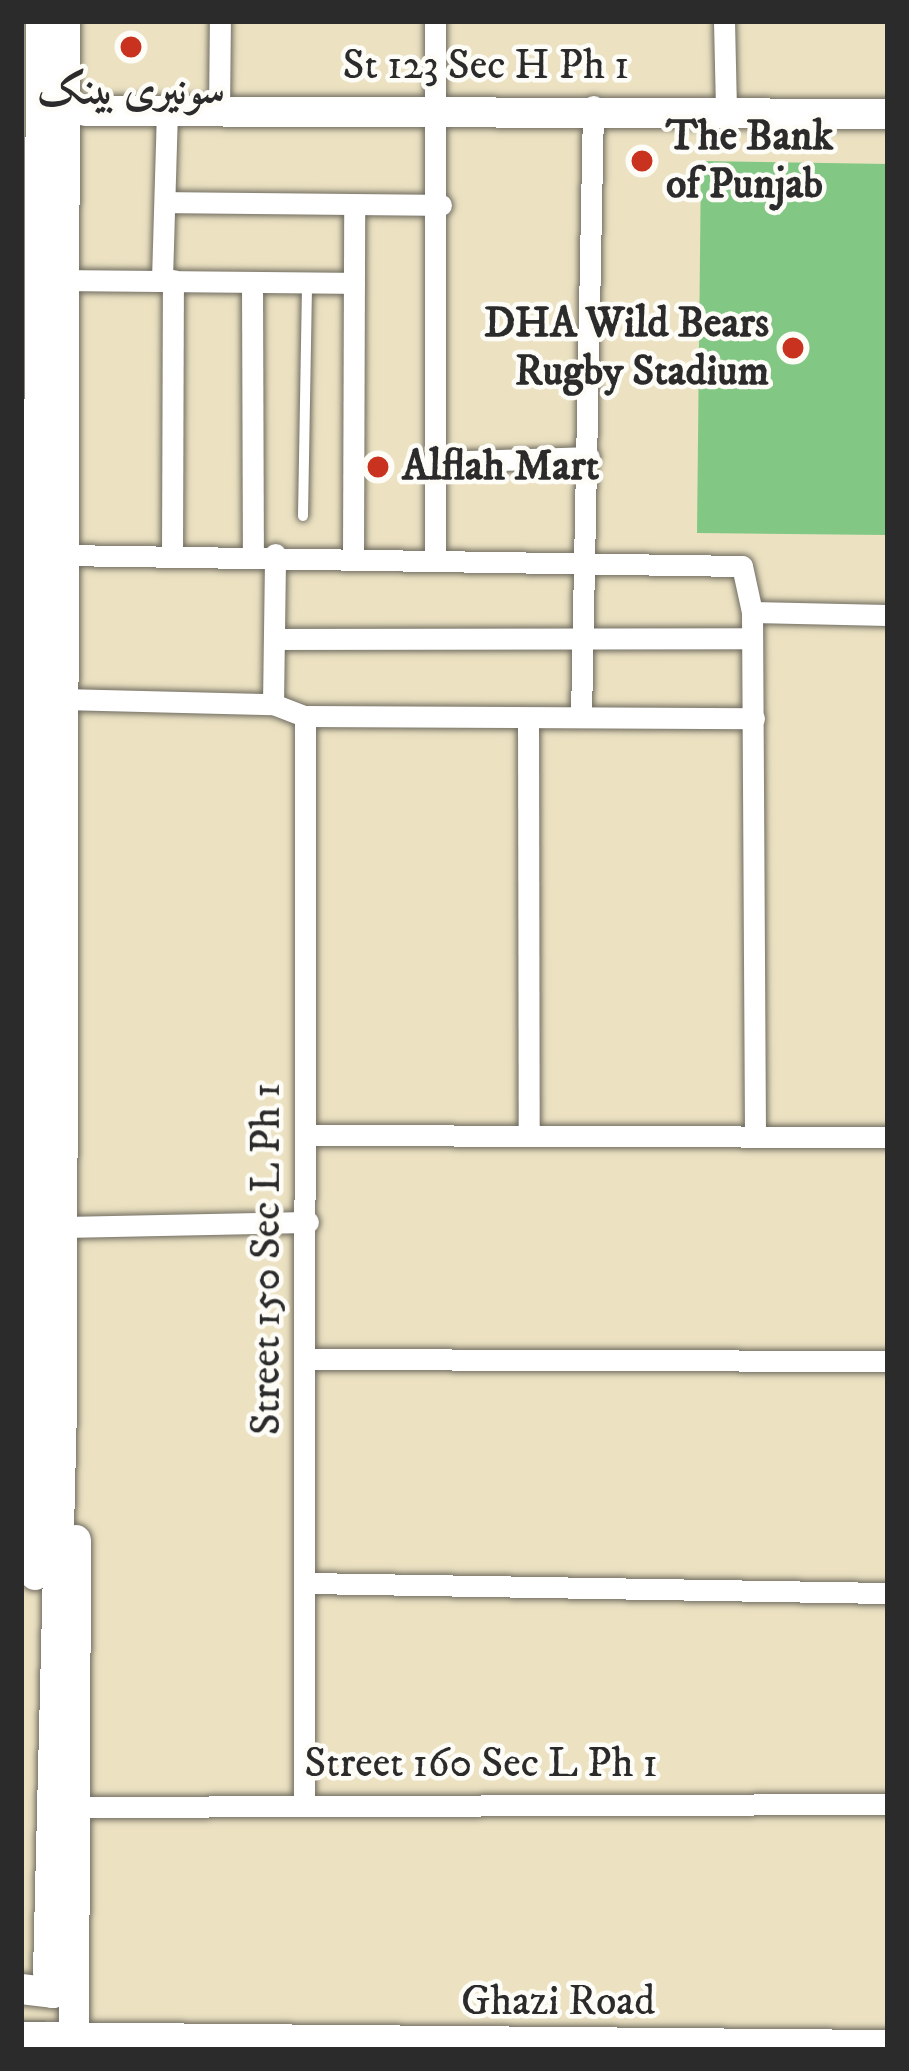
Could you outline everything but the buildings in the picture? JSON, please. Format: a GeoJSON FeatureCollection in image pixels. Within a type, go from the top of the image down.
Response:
{"type":"FeatureCollection","features":[{"type":"Feature","properties":{"kind":"main road"},"geometry":{"type":"LineString","coordinates":[[41,21],[63,554],[62,1227],[47,1406],[76,1548],[74,1807],[44,1978]]}},
{"type":"Feature","properties":{"kind":"main road"},"geometry":{"type":"LineString","coordinates":[[64,21],[49,252],[29,1120],[47,1406],[44,1978],[74,2044]]}},
{"type":"Feature","properties":{"kind":"main road"},"geometry":{"type":"LineString","coordinates":[[49,252],[81,235],[84,21]]}},
{"type":"Feature","properties":{"kind":"main road","name":"St 123 Sec H Ph 1"},"geometry":{"type":"LineString","coordinates":[[85,111],[593,106],[888,113]]}},
{"type":"Feature","properties":{"kind":"main road"},"geometry":{"type":"LineString","coordinates":[[21,1456],[47,1406]]}},
{"type":"Feature","properties":{"kind":"main road","name":"Ghazi Road"},"geometry":{"type":"LineString","coordinates":[[21,2037],[74,2044],[220,2047],[888,2045]]}},
{"type":"Feature","properties":{"kind":"street"},"geometry":{"type":"LineString","coordinates":[[219,110],[220,21]]}},
{"type":"Feature","properties":{"kind":"street"},"geometry":{"type":"LineString","coordinates":[[435,21],[441,205],[441,462],[435,558]]}},
{"type":"Feature","properties":{"kind":"street"},"geometry":{"type":"LineString","coordinates":[[724,21],[726,109]]}},
{"type":"Feature","properties":{"kind":"street"},"geometry":{"type":"LineString","coordinates":[[581,718],[588,640],[593,106]]}},
{"type":"Feature","properties":{"kind":"street"},"geometry":{"type":"LineString","coordinates":[[167,111],[172,554]]}},
{"type":"Feature","properties":{"kind":"street"},"geometry":{"type":"LineString","coordinates":[[166,202],[441,205]]}},
{"type":"Feature","properties":{"kind":"street"},"geometry":{"type":"LineString","coordinates":[[353,554],[354,205]]}},
{"type":"Feature","properties":{"kind":"street"},"geometry":{"type":"LineString","coordinates":[[49,252],[167,279],[354,283]]}},
{"type":"Feature","properties":{"kind":"street"},"geometry":{"type":"LineString","coordinates":[[252,284],[264,554],[274,639],[273,704]]}},
{"type":"Feature","properties":{"kind":"street"},"geometry":{"type":"LineString","coordinates":[[441,462],[589,457]]}},
{"type":"Feature","properties":{"kind":"street"},"geometry":{"type":"LineString","coordinates":[[63,554],[731,562],[749,575],[755,1134]]}},
{"type":"Feature","properties":{"kind":"street"},"geometry":{"type":"LineString","coordinates":[[752,612],[888,614]]}},
{"type":"Feature","properties":{"kind":"street"},"geometry":{"type":"LineString","coordinates":[[274,639],[752,638]]}},
{"type":"Feature","properties":{"kind":"street"},"geometry":{"type":"LineString","coordinates":[[62,699],[273,704],[305,716],[754,718]]}},
{"type":"Feature","properties":{"kind":"street","name":"Street 150 Sec L Ph 1"},"geometry":{"type":"LineString","coordinates":[[304,1803],[305,716]]}},
{"type":"Feature","properties":{"kind":"street"},"geometry":{"type":"LineString","coordinates":[[528,718],[529,1131]]}},
{"type":"Feature","properties":{"kind":"street"},"geometry":{"type":"LineString","coordinates":[[308,1135],[529,1131],[888,1137]]}},
{"type":"Feature","properties":{"kind":"street"},"geometry":{"type":"LineString","coordinates":[[62,1227],[308,1222]]}},
{"type":"Feature","properties":{"kind":"street"},"geometry":{"type":"LineString","coordinates":[[305,1358],[888,1361]]}},
{"type":"Feature","properties":{"kind":"street"},"geometry":{"type":"LineString","coordinates":[[307,1583],[888,1593]]}},
{"type":"Feature","properties":{"kind":"street","name":"Street 160 Sec L Ph 1"},"geometry":{"type":"LineString","coordinates":[[74,1807],[888,1804]]}},
{"type":"Feature","properties":{"kind":"lane"},"geometry":{"type":"LineString","coordinates":[[303,516],[307,285]]}},
{"type":"Feature","properties":{"kind":"green space","name":"DHA Wild Bears Rugby Stadium"},"geometry":{"type":"Polygon","coordinates":[[[701,161],[888,164],[888,535],[697,533],[701,161]]]}},
{"type":"Feature","properties":{"kind":"tunnel"},"geometry":{"type":"LineString","coordinates":[[30,2050],[31,1973]]}},
{"type":"Feature","properties":{"kind":"place","name":"سونیری بینک"},"geometry":{"type":"Point","coordinates":[131,47]}},
{"type":"Feature","properties":{"kind":"place","name":"The Bank of Punjab"},"geometry":{"type":"Point","coordinates":[642,161]}},
{"type":"Feature","properties":{"kind":"place","name":"DHA Wild Bears Rugby Stadium"},"geometry":{"type":"Point","coordinates":[793,348]}},
{"type":"Feature","properties":{"kind":"place","name":"Alflah Mart"},"geometry":{"type":"Point","coordinates":[378,467]}}]}
